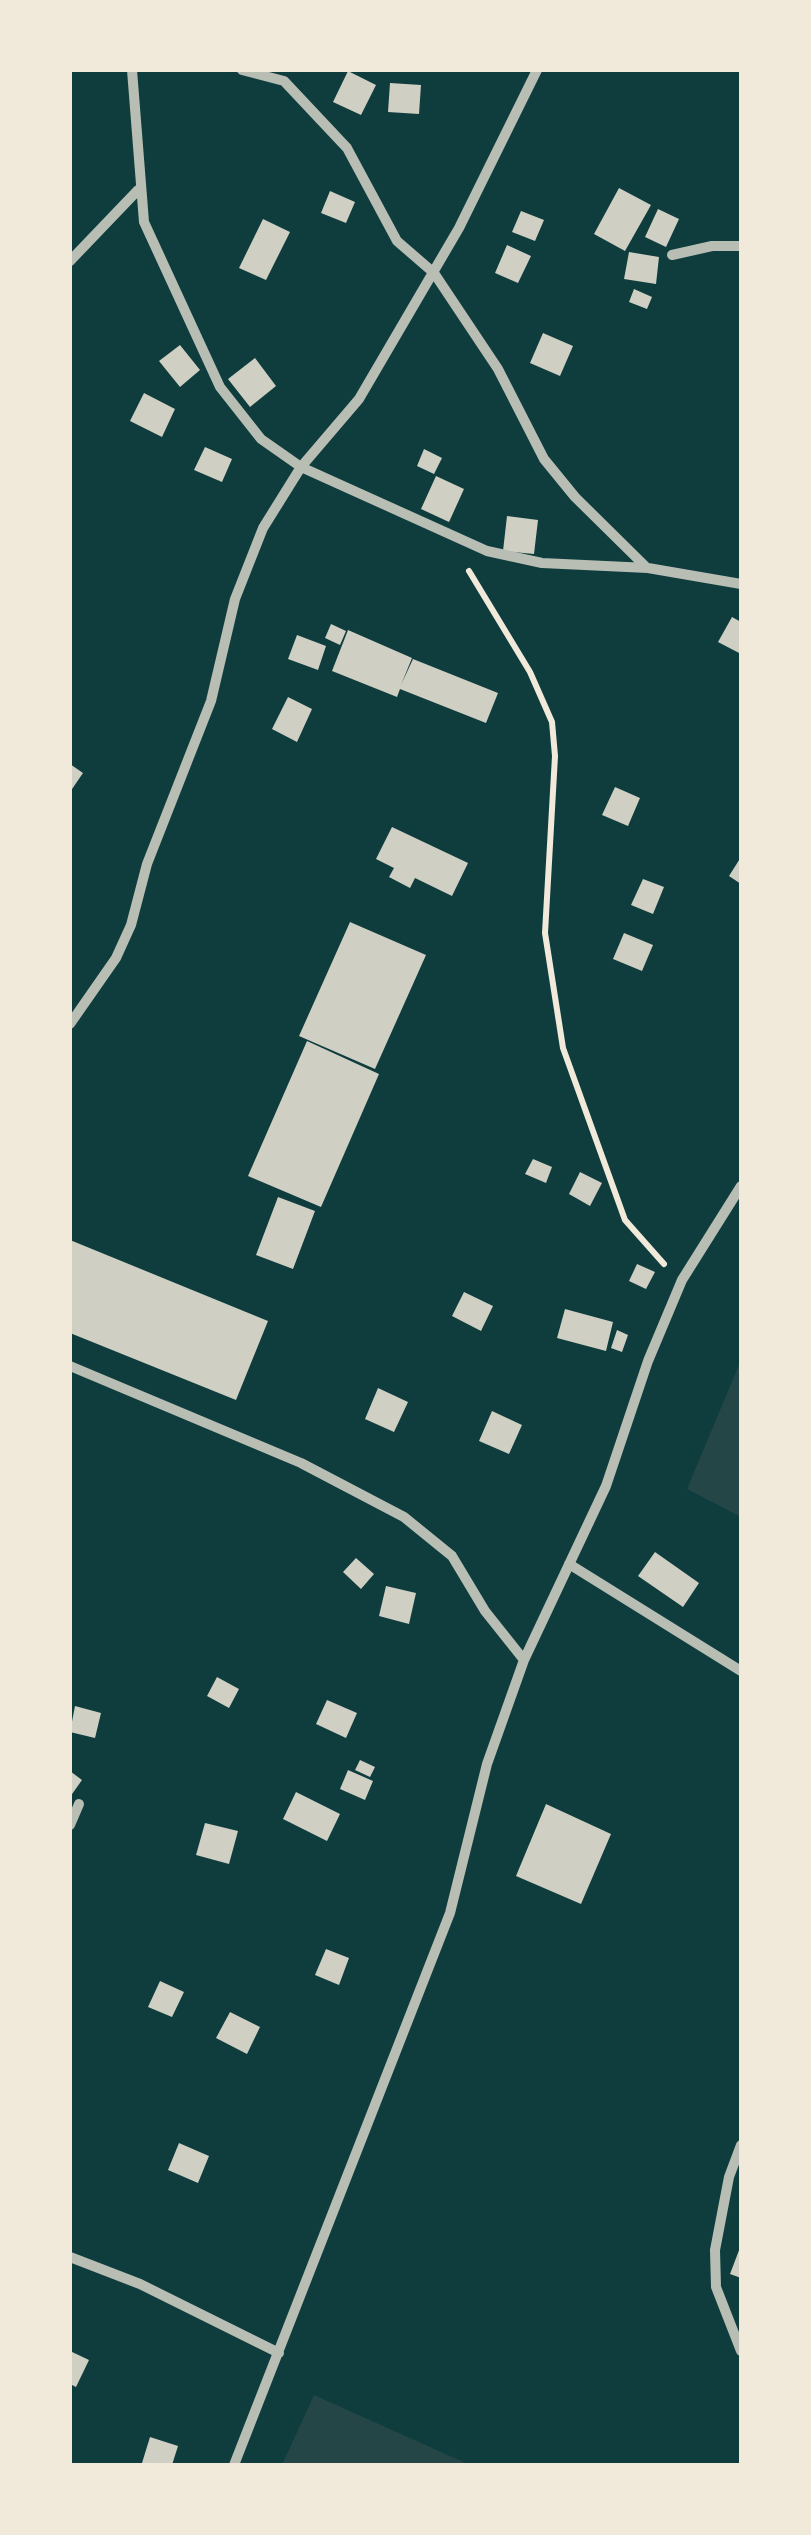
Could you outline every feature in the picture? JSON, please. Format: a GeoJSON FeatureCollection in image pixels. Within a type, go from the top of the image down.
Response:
{"type":"FeatureCollection","features":[{"type":"Feature","properties":{"kind":"street"},"geometry":{"type":"LineString","coordinates":[[132,70],[138,190],[144,222],[220,388],[260,438],[301,467],[487,551],[542,563],[648,568],[741,584]]}},
{"type":"Feature","properties":{"kind":"street"},"geometry":{"type":"LineString","coordinates":[[242,70],[284,82],[347,148],[398,241],[434,273],[498,370],[544,459],[575,497],[648,568]]}},
{"type":"Feature","properties":{"kind":"street"},"geometry":{"type":"LineString","coordinates":[[70,1024],[116,958],[131,925],[147,864],[211,701],[235,599],[262,528],[301,467],[358,399],[434,273],[537,70]]}},
{"type":"Feature","properties":{"kind":"street"},"geometry":{"type":"LineString","coordinates":[[70,261],[138,190]]}},
{"type":"Feature","properties":{"kind":"street"},"geometry":{"type":"LineString","coordinates":[[672,255],[712,246],[741,246]]}},
{"type":"Feature","properties":{"kind":"street"},"geometry":{"type":"LineString","coordinates":[[234,2465],[450,1913],[482,1782],[524,1660],[606,1486],[648,1360],[682,1280],[741,1186]]}},
{"type":"Feature","properties":{"kind":"street"},"geometry":{"type":"LineString","coordinates":[[70,1366],[300,1462],[404,1517],[452,1556],[484,1611],[524,1660]]}},
{"type":"Feature","properties":{"kind":"street"},"geometry":{"type":"LineString","coordinates":[[569,1564],[741,1672]]}},
{"type":"Feature","properties":{"kind":"street"},"geometry":{"type":"LineString","coordinates":[[70,1824],[79,1804]]}},
{"type":"Feature","properties":{"kind":"street"},"geometry":{"type":"LineString","coordinates":[[741,2145],[729,2176],[715,2250],[716,2287],[741,2352]]}},
{"type":"Feature","properties":{"kind":"street"},"geometry":{"type":"LineString","coordinates":[[70,2257],[140,2284],[280,2353]]}},
{"type":"Feature","properties":{"kind":"path"},"geometry":{"type":"LineString","coordinates":[[449,535],[530,672],[552,722],[555,756],[544,933],[563,1048],[625,1220],[649,1251],[682,1280]]}},
{"type":"Feature","properties":{"kind":"shaded area"},"geometry":{"type":"Polygon","coordinates":[[[741,1360],[741,1517],[687,1489],[741,1360]]]}},
{"type":"Feature","properties":{"kind":"shaded area"},"geometry":{"type":"Polygon","coordinates":[[[314,2395],[470,2465],[282,2465],[314,2395]]]}},
{"type":"Feature","properties":{"kind":"building"},"geometry":{"type":"Polygon","coordinates":[[[348,71],[376,85],[361,115],[333,102],[348,71]]]}},
{"type":"Feature","properties":{"kind":"building"},"geometry":{"type":"Polygon","coordinates":[[[390,83],[421,85],[419,114],[388,112],[390,83]]]}},
{"type":"Feature","properties":{"kind":"building"},"geometry":{"type":"Polygon","coordinates":[[[619,188],[651,205],[625,251],[594,234],[619,188]]]}},
{"type":"Feature","properties":{"kind":"building"},"geometry":{"type":"Polygon","coordinates":[[[330,191],[355,202],[346,223],[321,213],[330,191]]]}},
{"type":"Feature","properties":{"kind":"building"},"geometry":{"type":"Polygon","coordinates":[[[658,209],[679,219],[666,247],[645,237],[658,209]]]}},
{"type":"Feature","properties":{"kind":"building"},"geometry":{"type":"Polygon","coordinates":[[[521,211],[544,220],[535,241],[512,232],[521,211]]]}},
{"type":"Feature","properties":{"kind":"building"},"geometry":{"type":"Polygon","coordinates":[[[263,219],[290,232],[266,280],[239,268],[263,219]]]}},
{"type":"Feature","properties":{"kind":"building"},"geometry":{"type":"Polygon","coordinates":[[[507,245],[531,256],[518,283],[495,273],[507,245]]]}},
{"type":"Feature","properties":{"kind":"building"},"geometry":{"type":"Polygon","coordinates":[[[629,252],[659,257],[656,284],[624,279],[629,252]]]}},
{"type":"Feature","properties":{"kind":"building"},"geometry":{"type":"Polygon","coordinates":[[[634,289],[652,297],[647,309],[629,302],[634,289]]]}},
{"type":"Feature","properties":{"kind":"building"},"geometry":{"type":"Polygon","coordinates":[[[543,333],[573,346],[560,376],[530,363],[543,333]]]}},
{"type":"Feature","properties":{"kind":"building"},"geometry":{"type":"Polygon","coordinates":[[[180,345],[200,370],[180,387],[159,361],[180,345]]]}},
{"type":"Feature","properties":{"kind":"building"},"geometry":{"type":"Polygon","coordinates":[[[255,358],[276,386],[250,407],[228,379],[255,358]]]}},
{"type":"Feature","properties":{"kind":"building"},"geometry":{"type":"Polygon","coordinates":[[[144,393],[175,409],[162,437],[130,421],[144,393]]]}},
{"type":"Feature","properties":{"kind":"building"},"geometry":{"type":"Polygon","coordinates":[[[205,447],[232,459],[222,482],[194,470],[205,447]]]}},
{"type":"Feature","properties":{"kind":"building"},"geometry":{"type":"Polygon","coordinates":[[[424,449],[442,458],[434,474],[417,466],[424,449]]]}},
{"type":"Feature","properties":{"kind":"building"},"geometry":{"type":"Polygon","coordinates":[[[436,476],[464,489],[449,522],[421,509],[436,476]]]}},
{"type":"Feature","properties":{"kind":"building"},"geometry":{"type":"Polygon","coordinates":[[[507,516],[538,520],[534,554],[503,551],[507,516]]]}},
{"type":"Feature","properties":{"kind":"building"},"geometry":{"type":"Polygon","coordinates":[[[732,617],[741,622],[741,654],[718,642],[732,617]]]}},
{"type":"Feature","properties":{"kind":"building"},"geometry":{"type":"Polygon","coordinates":[[[331,624],[346,631],[340,645],[325,638],[331,624]]]}},
{"type":"Feature","properties":{"kind":"building"},"geometry":{"type":"Polygon","coordinates":[[[348,630],[412,658],[401,685],[413,659],[498,693],[486,723],[400,689],[397,697],[332,671],[348,630]]]}},
{"type":"Feature","properties":{"kind":"building"},"geometry":{"type":"Polygon","coordinates":[[[297,635],[326,646],[318,670],[288,659],[297,635]]]}},
{"type":"Feature","properties":{"kind":"building"},"geometry":{"type":"Polygon","coordinates":[[[288,697],[312,709],[297,742],[272,729],[288,697]]]}},
{"type":"Feature","properties":{"kind":"building"},"geometry":{"type":"Polygon","coordinates":[[[70,764],[83,773],[70,792],[70,764]]]}},
{"type":"Feature","properties":{"kind":"building"},"geometry":{"type":"Polygon","coordinates":[[[615,787],[640,798],[628,826],[602,815],[615,787]]]}},
{"type":"Feature","properties":{"kind":"building"},"geometry":{"type":"Polygon","coordinates":[[[392,827],[468,863],[452,896],[415,878],[410,888],[389,877],[394,868],[376,859],[392,827]]]}},
{"type":"Feature","properties":{"kind":"building"},"geometry":{"type":"Polygon","coordinates":[[[741,857],[741,884],[729,876],[741,857]]]}},
{"type":"Feature","properties":{"kind":"building"},"geometry":{"type":"Polygon","coordinates":[[[643,879],[664,887],[653,914],[631,905],[643,879]]]}},
{"type":"Feature","properties":{"kind":"building"},"geometry":{"type":"Polygon","coordinates":[[[350,922],[426,955],[375,1069],[299,1036],[350,922]]]}},
{"type":"Feature","properties":{"kind":"building"},"geometry":{"type":"Polygon","coordinates":[[[624,933],[653,945],[642,971],[613,959],[624,933]]]}},
{"type":"Feature","properties":{"kind":"building"},"geometry":{"type":"Polygon","coordinates":[[[307,1041],[379,1074],[321,1207],[248,1176],[307,1041]]]}},
{"type":"Feature","properties":{"kind":"building"},"geometry":{"type":"Polygon","coordinates":[[[533,1159],[552,1167],[546,1183],[525,1174],[533,1159]]]}},
{"type":"Feature","properties":{"kind":"building"},"geometry":{"type":"Polygon","coordinates":[[[580,1172],[602,1183],[590,1206],[569,1194],[580,1172]]]}},
{"type":"Feature","properties":{"kind":"building"},"geometry":{"type":"Polygon","coordinates":[[[278,1197],[315,1211],[293,1269],[256,1255],[278,1197]]]}},
{"type":"Feature","properties":{"kind":"building"},"geometry":{"type":"Polygon","coordinates":[[[70,1240],[268,1321],[236,1400],[70,1333],[70,1240]]]}},
{"type":"Feature","properties":{"kind":"building"},"geometry":{"type":"Polygon","coordinates":[[[637,1264],[655,1272],[646,1289],[629,1281],[637,1264]]]}},
{"type":"Feature","properties":{"kind":"building"},"geometry":{"type":"Polygon","coordinates":[[[464,1292],[493,1306],[481,1331],[452,1316],[464,1292]]]}},
{"type":"Feature","properties":{"kind":"building"},"geometry":{"type":"Polygon","coordinates":[[[565,1309],[613,1322],[606,1351],[557,1338],[565,1309]]]}},
{"type":"Feature","properties":{"kind":"building"},"geometry":{"type":"Polygon","coordinates":[[[617,1330],[628,1335],[622,1352],[611,1348],[617,1330]]]}},
{"type":"Feature","properties":{"kind":"building"},"geometry":{"type":"Polygon","coordinates":[[[378,1388],[408,1402],[394,1432],[365,1419],[378,1388]]]}},
{"type":"Feature","properties":{"kind":"building"},"geometry":{"type":"Polygon","coordinates":[[[492,1411],[522,1425],[509,1454],[479,1441],[492,1411]]]}},
{"type":"Feature","properties":{"kind":"building"},"geometry":{"type":"Polygon","coordinates":[[[655,1552],[699,1583],[683,1607],[638,1576],[655,1552]]]}},
{"type":"Feature","properties":{"kind":"building"},"geometry":{"type":"Polygon","coordinates":[[[356,1558],[374,1574],[361,1589],[343,1572],[356,1558]]]}},
{"type":"Feature","properties":{"kind":"building"},"geometry":{"type":"Polygon","coordinates":[[[386,1586],[416,1593],[409,1624],[379,1616],[386,1586]]]}},
{"type":"Feature","properties":{"kind":"building"},"geometry":{"type":"Polygon","coordinates":[[[217,1677],[239,1689],[229,1708],[207,1696],[217,1677]]]}},
{"type":"Feature","properties":{"kind":"building"},"geometry":{"type":"Polygon","coordinates":[[[327,1700],[357,1713],[346,1738],[316,1724],[327,1700]]]}},
{"type":"Feature","properties":{"kind":"building"},"geometry":{"type":"Polygon","coordinates":[[[75,1706],[101,1713],[95,1738],[70,1732],[75,1706]]]}},
{"type":"Feature","properties":{"kind":"building"},"geometry":{"type":"Polygon","coordinates":[[[360,1760],[375,1767],[370,1777],[355,1770],[360,1760]]]}},
{"type":"Feature","properties":{"kind":"building"},"geometry":{"type":"Polygon","coordinates":[[[348,1770],[373,1781],[365,1800],[340,1789],[348,1770]]]}},
{"type":"Feature","properties":{"kind":"building"},"geometry":{"type":"Polygon","coordinates":[[[70,1771],[82,1780],[70,1797],[70,1771]]]}},
{"type":"Feature","properties":{"kind":"building"},"geometry":{"type":"Polygon","coordinates":[[[296,1792],[340,1814],[327,1841],[283,1819],[296,1792]]]}},
{"type":"Feature","properties":{"kind":"building"},"geometry":{"type":"Polygon","coordinates":[[[546,1804],[611,1834],[581,1904],[516,1876],[546,1804]]]}},
{"type":"Feature","properties":{"kind":"building"},"geometry":{"type":"Polygon","coordinates":[[[205,1823],[238,1831],[229,1864],[196,1855],[205,1823]]]}},
{"type":"Feature","properties":{"kind":"building"},"geometry":{"type":"Polygon","coordinates":[[[326,1949],[349,1958],[339,1985],[315,1975],[326,1949]]]}},
{"type":"Feature","properties":{"kind":"building"},"geometry":{"type":"Polygon","coordinates":[[[160,1981],[184,1992],[172,2017],[148,2007],[160,1981]]]}},
{"type":"Feature","properties":{"kind":"building"},"geometry":{"type":"Polygon","coordinates":[[[230,2012],[260,2027],[247,2054],[216,2038],[230,2012]]]}},
{"type":"Feature","properties":{"kind":"building"},"geometry":{"type":"Polygon","coordinates":[[[179,2143],[209,2156],[198,2183],[168,2170],[179,2143]]]}},
{"type":"Feature","properties":{"kind":"building"},"geometry":{"type":"Polygon","coordinates":[[[741,2245],[741,2278],[730,2274],[741,2245]]]}},
{"type":"Feature","properties":{"kind":"building"},"geometry":{"type":"Polygon","coordinates":[[[70,2351],[89,2360],[76,2387],[70,2384],[70,2351]]]}},
{"type":"Feature","properties":{"kind":"building"},"geometry":{"type":"Polygon","coordinates":[[[150,2437],[178,2446],[172,2465],[142,2463],[150,2437]]]}}]}
